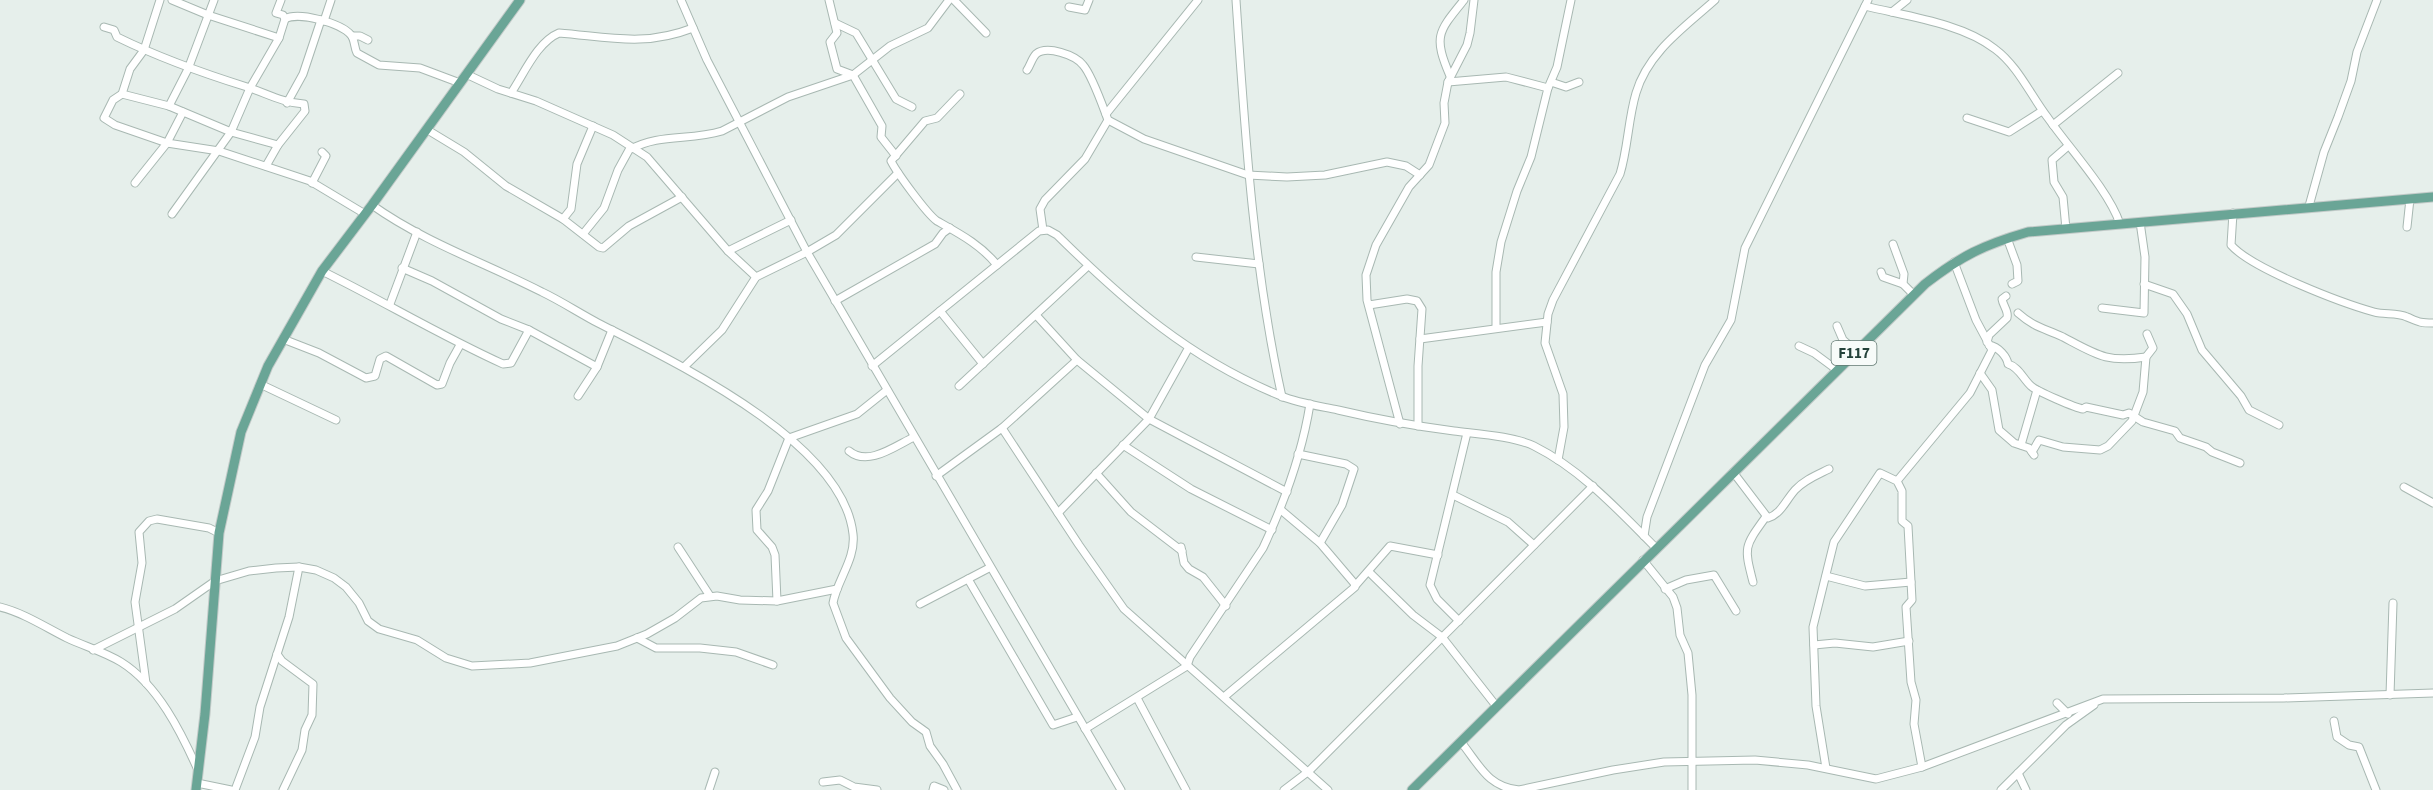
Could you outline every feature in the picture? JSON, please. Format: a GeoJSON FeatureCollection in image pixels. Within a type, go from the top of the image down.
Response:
{"type":"FeatureCollection","features":[{"type":"Feature","properties":{"kind":"main road"},"geometry":{"type":"LineString","coordinates":[[196,786],[219,533],[241,432],[260,384],[322,271],[519,0]]}},
{"type":"Feature","properties":{"kind":"main road","name":"F117"},"geometry":{"type":"LineString","coordinates":[[1412,790],[1856,351],[1914,295],[1954,262],[1990,243],[2028,232],[2120,224],[2140,227],[2233,213],[2433,197]]}},
{"type":"Feature","properties":{"kind":"street"},"geometry":{"type":"LineString","coordinates":[[160,0],[144,50],[130,69],[122,94],[113,100],[104,118],[115,125],[167,143],[219,152],[266,166],[312,183],[365,214]]}},
{"type":"Feature","properties":{"kind":"street"},"geometry":{"type":"LineString","coordinates":[[172,0],[208,15],[279,38]]}},
{"type":"Feature","properties":{"kind":"street"},"geometry":{"type":"LineString","coordinates":[[169,106],[188,69],[214,0]]}},
{"type":"Feature","properties":{"kind":"street"},"geometry":{"type":"LineString","coordinates":[[280,0],[276,13],[286,16],[296,14],[345,30],[352,36],[357,53],[379,65],[420,68],[460,83]]}},
{"type":"Feature","properties":{"kind":"street"},"geometry":{"type":"LineString","coordinates":[[287,103],[303,74],[331,0]]}},
{"type":"Feature","properties":{"kind":"street"},"geometry":{"type":"LineString","coordinates":[[681,0],[740,123],[807,252],[989,568],[1121,790]]}},
{"type":"Feature","properties":{"kind":"street"},"geometry":{"type":"LineString","coordinates":[[829,0],[837,33],[830,42],[837,69],[853,75],[882,126],[882,136],[896,156]]}},
{"type":"Feature","properties":{"kind":"street"},"geometry":{"type":"LineString","coordinates":[[954,0],[986,33]]}},
{"type":"Feature","properties":{"kind":"street"},"geometry":{"type":"LineString","coordinates":[[1069,7],[1085,10],[1089,0]]}},
{"type":"Feature","properties":{"kind":"street"},"geometry":{"type":"LineString","coordinates":[[1043,230],[1040,209],[1045,200],[1086,159],[1107,117],[1198,0]]}},
{"type":"Feature","properties":{"kind":"street"},"geometry":{"type":"LineString","coordinates":[[1236,0],[1248,175],[1259,264],[1282,397]]}},
{"type":"Feature","properties":{"kind":"street"},"geometry":{"type":"LineString","coordinates":[[1449,79],[1440,41],[1443,26],[1464,0]]}},
{"type":"Feature","properties":{"kind":"street"},"geometry":{"type":"LineString","coordinates":[[1400,424],[1365,287],[1369,261],[1409,187],[1429,165],[1444,123],[1444,103],[1449,79],[1467,45],[1474,0]]}},
{"type":"Feature","properties":{"kind":"street"},"geometry":{"type":"LineString","coordinates":[[1496,327],[1496,272],[1501,242],[1517,191],[1531,157],[1557,67],[1571,0]]}},
{"type":"Feature","properties":{"kind":"street"},"geometry":{"type":"LineString","coordinates":[[1558,460],[1564,427],[1563,394],[1546,350],[1546,322],[1553,300],[1620,174],[1626,156],[1636,91],[1647,68],[1659,51],[1715,0]]}},
{"type":"Feature","properties":{"kind":"street"},"geometry":{"type":"LineString","coordinates":[[1892,12],[1907,0]]}},
{"type":"Feature","properties":{"kind":"street"},"geometry":{"type":"LineString","coordinates":[[2309,206],[2324,152],[2351,81],[2357,52],[2377,0]]}},
{"type":"Feature","properties":{"kind":"street"},"geometry":{"type":"LineString","coordinates":[[583,234],[604,208],[618,170],[629,150],[662,137],[712,134],[740,123],[788,97],[853,75],[890,46],[928,28],[946,1]]}},
{"type":"Feature","properties":{"kind":"street"},"geometry":{"type":"LineString","coordinates":[[1644,536],[1647,518],[1706,365],[1731,320],[1745,248],[1867,3],[1962,32],[1995,49],[2012,66],[2042,111],[2112,204],[2120,224]]}},
{"type":"Feature","properties":{"kind":"street"},"geometry":{"type":"LineString","coordinates":[[172,214],[219,152],[231,132],[250,88],[279,38],[286,16]]}},
{"type":"Feature","properties":{"kind":"street"},"geometry":{"type":"LineString","coordinates":[[835,23],[856,33],[896,99],[912,107]]}},
{"type":"Feature","properties":{"kind":"street"},"geometry":{"type":"LineString","coordinates":[[104,27],[114,30],[117,37],[188,69],[250,88],[287,103],[304,104],[306,107],[278,145],[266,166]]}},
{"type":"Feature","properties":{"kind":"street"},"geometry":{"type":"LineString","coordinates":[[511,93],[544,44],[551,36],[559,33],[630,41],[678,34],[693,28]]}},
{"type":"Feature","properties":{"kind":"street"},"geometry":{"type":"LineString","coordinates":[[352,36],[360,36],[368,40]]}},
{"type":"Feature","properties":{"kind":"street"},"geometry":{"type":"LineString","coordinates":[[1027,70],[1036,55],[1044,50],[1069,55],[1083,65],[1107,117],[1144,139],[1248,175],[1287,177],[1325,175],[1387,162],[1406,166],[1420,175]]}},
{"type":"Feature","properties":{"kind":"street"},"geometry":{"type":"LineString","coordinates":[[2053,125],[2118,73]]}},
{"type":"Feature","properties":{"kind":"street"},"geometry":{"type":"LineString","coordinates":[[466,74],[536,101],[613,135],[647,157],[728,251],[756,277]]}},
{"type":"Feature","properties":{"kind":"street"},"geometry":{"type":"LineString","coordinates":[[1449,79],[1506,78],[1566,87],[1579,82]]}},
{"type":"Feature","properties":{"kind":"street"},"geometry":{"type":"LineString","coordinates":[[122,94],[169,106],[231,132],[278,145]]}},
{"type":"Feature","properties":{"kind":"street"},"geometry":{"type":"LineString","coordinates":[[960,94],[937,118],[925,121],[891,161],[933,218],[984,249],[997,265]]}},
{"type":"Feature","properties":{"kind":"street"},"geometry":{"type":"LineString","coordinates":[[1967,118],[2009,132],[2042,111]]}},
{"type":"Feature","properties":{"kind":"street"},"geometry":{"type":"LineString","coordinates":[[135,183],[167,143],[183,112]]}},
{"type":"Feature","properties":{"kind":"street"},"geometry":{"type":"LineString","coordinates":[[563,219],[571,208],[577,164],[593,126]]}},
{"type":"Feature","properties":{"kind":"street"},"geometry":{"type":"LineString","coordinates":[[426,129],[464,152],[506,186],[563,219],[599,247],[603,248],[629,225],[682,197]]}},
{"type":"Feature","properties":{"kind":"street"},"geometry":{"type":"LineString","coordinates":[[646,142],[647,157]]}},
{"type":"Feature","properties":{"kind":"street"},"geometry":{"type":"LineString","coordinates":[[2066,229],[2063,197],[2054,182],[2052,160],[2068,146]]}},
{"type":"Feature","properties":{"kind":"street"},"geometry":{"type":"LineString","coordinates":[[312,183],[326,156],[322,152]]}},
{"type":"Feature","properties":{"kind":"street"},"geometry":{"type":"LineString","coordinates":[[684,368],[722,330],[756,277],[836,235],[898,173]]}},
{"type":"Feature","properties":{"kind":"street"},"geometry":{"type":"LineString","coordinates":[[2408,226],[2410,199]]}},
{"type":"Feature","properties":{"kind":"street"},"geometry":{"type":"LineString","coordinates":[[372,205],[398,224],[544,292],[732,396],[789,438],[821,468],[832,483],[851,524],[854,540],[849,561],[833,603],[846,638],[890,698],[912,722],[926,732],[930,746],[957,790]]}},
{"type":"Feature","properties":{"kind":"street"},"geometry":{"type":"LineString","coordinates":[[2233,213],[2232,247],[2268,269],[2301,285],[2367,310],[2407,316],[2417,323],[2433,323]]}},
{"type":"Feature","properties":{"kind":"street"},"geometry":{"type":"LineString","coordinates":[[728,251],[791,220]]}},
{"type":"Feature","properties":{"kind":"street"},"geometry":{"type":"LineString","coordinates":[[2102,308],[2144,313],[2145,257],[2140,227]]}},
{"type":"Feature","properties":{"kind":"street"},"geometry":{"type":"LineString","coordinates":[[835,301],[935,244],[950,228]]}},
{"type":"Feature","properties":{"kind":"street"},"geometry":{"type":"LineString","coordinates":[[872,366],[1043,230]]}},
{"type":"Feature","properties":{"kind":"street"},"geometry":{"type":"LineString","coordinates":[[1043,230],[1057,235],[1138,311],[1188,349],[1233,374],[1282,397],[1310,404],[1400,424],[1528,444],[1558,460],[1593,486],[1656,548]]}},
{"type":"Feature","properties":{"kind":"street"},"geometry":{"type":"LineString","coordinates":[[390,304],[417,232]]}},
{"type":"Feature","properties":{"kind":"street"},"geometry":{"type":"LineString","coordinates":[[2007,238],[2018,273],[2018,281],[2012,284]]}},
{"type":"Feature","properties":{"kind":"street"},"geometry":{"type":"LineString","coordinates":[[1893,244],[1904,274],[1903,284]]}},
{"type":"Feature","properties":{"kind":"street"},"geometry":{"type":"LineString","coordinates":[[1196,257],[1259,264]]}},
{"type":"Feature","properties":{"kind":"street"},"geometry":{"type":"LineString","coordinates":[[1897,480],[1970,393],[1992,350],[1976,320],[1954,262]]}},
{"type":"Feature","properties":{"kind":"street"},"geometry":{"type":"LineString","coordinates":[[959,386],[1088,266]]}},
{"type":"Feature","properties":{"kind":"street"},"geometry":{"type":"LineString","coordinates":[[402,268],[432,281],[501,319],[529,330],[597,367]]}},
{"type":"Feature","properties":{"kind":"street"},"geometry":{"type":"LineString","coordinates":[[322,271],[390,304],[460,345],[507,365],[511,363],[529,330]]}},
{"type":"Feature","properties":{"kind":"street"},"geometry":{"type":"LineString","coordinates":[[1881,272],[1883,277],[1903,284],[1914,295]]}},
{"type":"Feature","properties":{"kind":"street"},"geometry":{"type":"LineString","coordinates":[[2144,284],[2173,294],[2187,314],[2202,350],[2241,396],[2249,410],[2279,425]]}},
{"type":"Feature","properties":{"kind":"street"},"geometry":{"type":"LineString","coordinates":[[1988,344],[1989,335],[2007,318],[2007,310],[2002,304],[2002,299],[2006,296]]}},
{"type":"Feature","properties":{"kind":"street"},"geometry":{"type":"LineString","coordinates":[[1369,306],[1407,298],[1417,301],[1422,309],[1418,426]]}},
{"type":"Feature","properties":{"kind":"street"},"geometry":{"type":"LineString","coordinates":[[940,312],[983,364]]}},
{"type":"Feature","properties":{"kind":"street"},"geometry":{"type":"LineString","coordinates":[[2018,314],[2033,326],[2061,336],[2105,358],[2121,361],[2146,357]]}},
{"type":"Feature","properties":{"kind":"street"},"geometry":{"type":"LineString","coordinates":[[1036,315],[1077,360],[1149,419],[1287,492]]}},
{"type":"Feature","properties":{"kind":"street"},"geometry":{"type":"LineString","coordinates":[[1420,339],[1546,322]]}},
{"type":"Feature","properties":{"kind":"street"},"geometry":{"type":"LineString","coordinates":[[1837,326],[1843,340],[1856,351]]}},
{"type":"Feature","properties":{"kind":"street"},"geometry":{"type":"LineString","coordinates":[[578,396],[597,367],[612,330]]}},
{"type":"Feature","properties":{"kind":"street"},"geometry":{"type":"LineString","coordinates":[[1980,373],[1992,390],[1999,430],[2014,443],[2022,445],[2033,454],[2039,440],[2063,447],[2100,450],[2116,439],[2133,417],[2143,392],[2146,357],[2153,348],[2147,334]]}},
{"type":"Feature","properties":{"kind":"street"},"geometry":{"type":"LineString","coordinates":[[283,339],[319,353],[366,378],[375,376],[380,359],[386,356],[437,385],[442,384],[460,345]]}},
{"type":"Feature","properties":{"kind":"street"},"geometry":{"type":"LineString","coordinates":[[1988,344],[2000,350],[2008,360],[2008,364],[2015,366],[2031,387],[2037,390],[2074,407],[2083,409],[2086,407],[2123,415],[2129,413],[2133,417],[2175,431],[2180,438],[2206,447],[2240,464]]}},
{"type":"Feature","properties":{"kind":"street"},"geometry":{"type":"LineString","coordinates":[[1799,346],[1814,353],[1837,370]]}},
{"type":"Feature","properties":{"kind":"street"},"geometry":{"type":"LineString","coordinates":[[1058,513],[1149,419],[1188,349]]}},
{"type":"Feature","properties":{"kind":"street"},"geometry":{"type":"LineString","coordinates":[[936,476],[1002,428],[1077,360]]}},
{"type":"Feature","properties":{"kind":"street"},"geometry":{"type":"LineString","coordinates":[[260,384],[336,420]]}},
{"type":"Feature","properties":{"kind":"street"},"geometry":{"type":"LineString","coordinates":[[777,601],[775,555],[772,547],[757,530],[756,510],[768,491],[789,438],[857,414],[887,390]]}},
{"type":"Feature","properties":{"kind":"street"},"geometry":{"type":"LineString","coordinates":[[2022,445],[2037,390]]}},
{"type":"Feature","properties":{"kind":"street"},"geometry":{"type":"LineString","coordinates":[[1085,729],[1187,666],[1190,657],[1226,606],[1272,530],[1287,492],[1310,404]]}},
{"type":"Feature","properties":{"kind":"street"},"geometry":{"type":"LineString","coordinates":[[1002,428],[1098,575],[1124,609],[1328,790]]}},
{"type":"Feature","properties":{"kind":"street"},"geometry":{"type":"LineString","coordinates":[[1459,621],[1430,590],[1430,580],[1467,433]]}},
{"type":"Feature","properties":{"kind":"street"},"geometry":{"type":"LineString","coordinates":[[849,451],[861,458],[873,456],[914,437]]}},
{"type":"Feature","properties":{"kind":"street"},"geometry":{"type":"LineString","coordinates":[[1123,446],[1191,489],[1272,530]]}},
{"type":"Feature","properties":{"kind":"street"},"geometry":{"type":"LineString","coordinates":[[1298,454],[1346,464],[1354,469],[1342,505],[1320,543]]}},
{"type":"Feature","properties":{"kind":"street"},"geometry":{"type":"LineString","coordinates":[[1753,582],[1746,550],[1751,538],[1765,518],[1774,516],[1795,490],[1808,479],[1829,469]]}},
{"type":"Feature","properties":{"kind":"street"},"geometry":{"type":"LineString","coordinates":[[1733,472],[1765,518]]}},
{"type":"Feature","properties":{"kind":"street"},"geometry":{"type":"LineString","coordinates":[[1096,473],[1131,512],[1181,548],[1181,559],[1184,563],[1189,569],[1203,577],[1226,606]]}},
{"type":"Feature","properties":{"kind":"street"},"geometry":{"type":"LineString","coordinates":[[1826,768],[1816,706],[1813,627],[1834,542],[1880,473],[1897,480],[1902,491],[1902,521],[1908,526],[1912,600],[1906,607],[1911,682],[1916,700],[1914,724],[1922,766]]}},
{"type":"Feature","properties":{"kind":"street"},"geometry":{"type":"LineString","coordinates":[[1284,790],[1309,771],[1593,486]]}},
{"type":"Feature","properties":{"kind":"street"},"geometry":{"type":"LineString","coordinates":[[2404,487],[2433,503]]}},
{"type":"Feature","properties":{"kind":"street"},"geometry":{"type":"LineString","coordinates":[[1453,495],[1508,522],[1534,545]]}},
{"type":"Feature","properties":{"kind":"street"},"geometry":{"type":"LineString","coordinates":[[1281,510],[1320,543],[1355,586]]}},
{"type":"Feature","properties":{"kind":"street"},"geometry":{"type":"LineString","coordinates":[[146,685],[135,602],[142,563],[139,532],[149,521],[157,519],[209,528],[219,533]]}},
{"type":"Feature","properties":{"kind":"street"},"geometry":{"type":"LineString","coordinates":[[1224,697],[1355,586],[1390,546],[1438,555]]}},
{"type":"Feature","properties":{"kind":"street"},"geometry":{"type":"LineString","coordinates":[[678,547],[710,596]]}},
{"type":"Feature","properties":{"kind":"street"},"geometry":{"type":"LineString","coordinates":[[1643,560],[1673,597],[1677,608],[1680,635],[1688,653],[1692,695],[1692,790]]}},
{"type":"Feature","properties":{"kind":"street"},"geometry":{"type":"LineString","coordinates":[[93,650],[175,609],[215,581],[249,571],[299,567],[316,570],[334,578],[346,587],[359,603],[368,621],[379,629],[417,640],[446,658],[472,666],[530,663],[617,646],[675,618],[701,598],[710,596],[777,601],[837,589]]}},
{"type":"Feature","properties":{"kind":"street"},"geometry":{"type":"LineString","coordinates":[[196,786],[233,790],[255,737],[260,707],[289,617],[299,567]]}},
{"type":"Feature","properties":{"kind":"street"},"geometry":{"type":"LineString","coordinates":[[920,604],[989,568]]}},
{"type":"Feature","properties":{"kind":"street"},"geometry":{"type":"LineString","coordinates":[[1369,572],[1413,615],[1442,637],[1497,707]]}},
{"type":"Feature","properties":{"kind":"street"},"geometry":{"type":"LineString","coordinates":[[1665,589],[1686,580],[1714,575],[1736,611]]}},
{"type":"Feature","properties":{"kind":"street"},"geometry":{"type":"LineString","coordinates":[[1826,576],[1865,586],[1911,582]]}},
{"type":"Feature","properties":{"kind":"street"},"geometry":{"type":"LineString","coordinates":[[968,579],[1053,725],[1077,717]]}},
{"type":"Feature","properties":{"kind":"street"},"geometry":{"type":"LineString","coordinates":[[2390,695],[2393,603]]}},
{"type":"Feature","properties":{"kind":"street"},"geometry":{"type":"LineString","coordinates":[[0,607],[17,612],[123,663],[146,685],[183,736],[198,770]]}},
{"type":"Feature","properties":{"kind":"street"},"geometry":{"type":"LineString","coordinates":[[637,638],[656,648],[700,648],[736,652],[773,665]]}},
{"type":"Feature","properties":{"kind":"street"},"geometry":{"type":"LineString","coordinates":[[1814,645],[1873,646],[1909,641]]}},
{"type":"Feature","properties":{"kind":"street"},"geometry":{"type":"LineString","coordinates":[[277,654],[282,661],[310,680],[313,690],[312,715],[305,730],[302,750],[283,790]]}},
{"type":"Feature","properties":{"kind":"street"},"geometry":{"type":"LineString","coordinates":[[1461,742],[1493,783],[1502,788],[1519,790],[1613,770],[1664,762],[1755,760],[1826,768],[1876,779],[1922,766],[2103,699],[2433,693]]}},
{"type":"Feature","properties":{"kind":"street"},"geometry":{"type":"LineString","coordinates":[[1137,698],[1186,790]]}},
{"type":"Feature","properties":{"kind":"street"},"geometry":{"type":"LineString","coordinates":[[2001,790],[2072,721],[2103,699]]}},
{"type":"Feature","properties":{"kind":"street"},"geometry":{"type":"LineString","coordinates":[[2057,703],[2067,712],[2072,721]]}},
{"type":"Feature","properties":{"kind":"street"},"geometry":{"type":"LineString","coordinates":[[2334,721],[2337,737],[2349,745],[2359,747],[2376,790]]}},
{"type":"Feature","properties":{"kind":"street"},"geometry":{"type":"LineString","coordinates":[[709,790],[715,771]]}},
{"type":"Feature","properties":{"kind":"street"},"geometry":{"type":"LineString","coordinates":[[2018,773],[2026,790]]}},
{"type":"Feature","properties":{"kind":"street"},"geometry":{"type":"LineString","coordinates":[[823,782],[840,780],[854,787],[877,790]]}},
{"type":"Feature","properties":{"kind":"street"},"geometry":{"type":"LineString","coordinates":[[933,790],[934,786],[945,790]]}}]}
